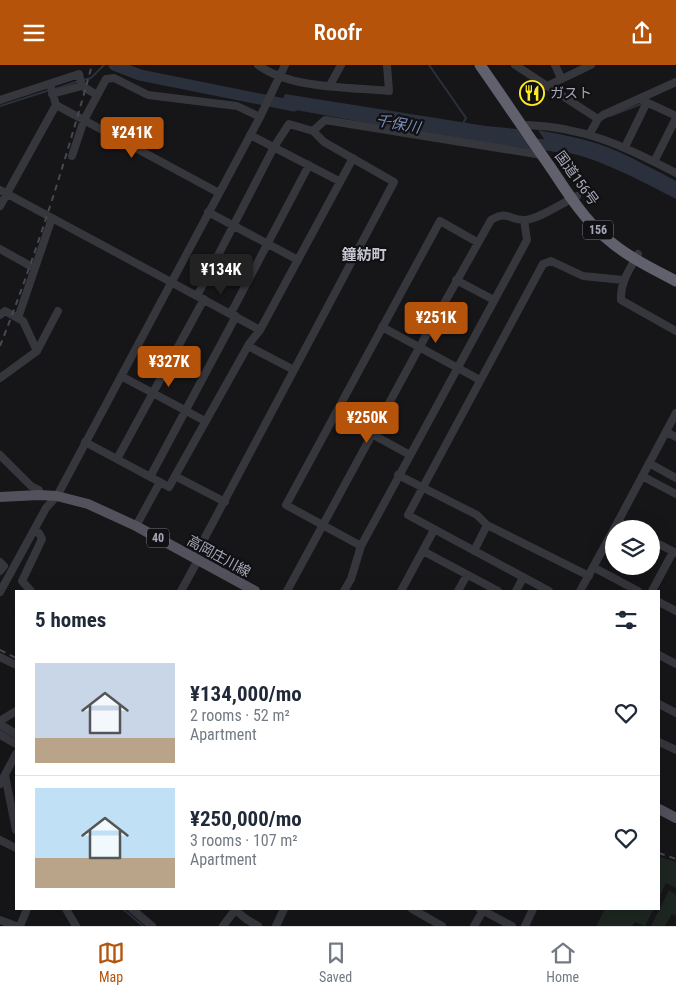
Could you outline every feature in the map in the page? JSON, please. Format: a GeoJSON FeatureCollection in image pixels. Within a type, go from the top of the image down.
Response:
{"type":"FeatureCollection","features":[{"type":"Feature","properties":{"kind":"highway","name":"国道156号"},"geometry":{"type":"LineString","coordinates":[[480,65],[527,127]]}},
{"type":"Feature","properties":{"kind":"highway","name":"国道156号"},"geometry":{"type":"LineString","coordinates":[[488,65],[543,153],[575,197],[589,221],[604,237],[676,281]]}},
{"type":"Feature","properties":{"kind":"highway","name":"国道156号"},"geometry":{"type":"LineString","coordinates":[[637,257],[676,273]]}},
{"type":"Feature","properties":{"kind":"main road","name":"高岡庄川線"},"geometry":{"type":"LineString","coordinates":[[0,497],[56,496],[88,504],[136,526],[253,590]]}},
{"type":"Feature","properties":{"kind":"main road"},"geometry":{"type":"LineString","coordinates":[[660,810],[676,818]]}},
{"type":"Feature","properties":{"kind":"street"},"geometry":{"type":"LineString","coordinates":[[258,65],[267,72],[294,81],[389,91],[387,65]]}},
{"type":"Feature","properties":{"kind":"street"},"geometry":{"type":"LineString","coordinates":[[0,592],[46,508],[56,496],[86,442],[250,135],[285,65]]}},
{"type":"Feature","properties":{"kind":"street"},"geometry":{"type":"LineString","coordinates":[[330,85],[341,65]]}},
{"type":"Feature","properties":{"kind":"street"},"geometry":{"type":"LineString","coordinates":[[515,65],[598,119]]}},
{"type":"Feature","properties":{"kind":"street"},"geometry":{"type":"LineString","coordinates":[[555,65],[561,78]]}},
{"type":"Feature","properties":{"kind":"street"},"geometry":{"type":"LineString","coordinates":[[547,86],[591,65]]}},
{"type":"Feature","properties":{"kind":"street"},"geometry":{"type":"LineString","coordinates":[[0,100],[79,74],[82,86],[97,95]]}},
{"type":"Feature","properties":{"kind":"street"},"geometry":{"type":"LineString","coordinates":[[72,156],[84,120],[106,79],[114,78],[148,95],[237,106],[261,113]]}},
{"type":"Feature","properties":{"kind":"street"},"geometry":{"type":"LineString","coordinates":[[589,135],[598,119],[603,115],[644,101],[676,82]]}},
{"type":"Feature","properties":{"kind":"street"},"geometry":{"type":"LineString","coordinates":[[50,84],[56,105],[218,193]]}},
{"type":"Feature","properties":{"kind":"street"},"geometry":{"type":"LineString","coordinates":[[52,94],[82,86]]}},
{"type":"Feature","properties":{"kind":"street"},"geometry":{"type":"LineString","coordinates":[[644,101],[676,117],[654,162]]}},
{"type":"Feature","properties":{"kind":"street"},"geometry":{"type":"LineString","coordinates":[[625,147],[644,101]]}},
{"type":"Feature","properties":{"kind":"street"},"geometry":{"type":"LineString","coordinates":[[0,206],[3,192],[56,105]]}},
{"type":"Feature","properties":{"kind":"street"},"geometry":{"type":"LineString","coordinates":[[313,131],[325,120],[543,153]]}},
{"type":"Feature","properties":{"kind":"street"},"geometry":{"type":"LineString","coordinates":[[117,459],[154,393],[274,147],[289,124],[313,131],[324,142],[394,182],[180,590]]}},
{"type":"Feature","properties":{"kind":"street"},"geometry":{"type":"LineString","coordinates":[[527,127],[543,125],[589,135],[625,147],[676,173]]}},
{"type":"Feature","properties":{"kind":"street"},"geometry":{"type":"LineString","coordinates":[[250,135],[340,181]]}},
{"type":"Feature","properties":{"kind":"street"},"geometry":{"type":"LineString","coordinates":[[86,442],[169,487],[248,346],[260,330],[353,158]]}},
{"type":"Feature","properties":{"kind":"street"},"geometry":{"type":"LineString","coordinates":[[150,477],[233,315],[267,243],[309,165]]}},
{"type":"Feature","properties":{"kind":"street"},"geometry":{"type":"LineString","coordinates":[[3,192],[260,330]]}},
{"type":"Feature","properties":{"kind":"street"},"geometry":{"type":"LineString","coordinates":[[288,590],[456,280],[491,220],[499,215],[508,215],[524,220],[542,215],[575,197]]}},
{"type":"Feature","properties":{"kind":"street"},"geometry":{"type":"LineString","coordinates":[[208,212],[298,260]]}},
{"type":"Feature","properties":{"kind":"street"},"geometry":{"type":"LineString","coordinates":[[18,318],[52,218]]}},
{"type":"Feature","properties":{"kind":"street"},"geometry":{"type":"LineString","coordinates":[[345,590],[351,579],[361,546],[398,475],[527,240],[524,220]]}},
{"type":"Feature","properties":{"kind":"street"},"geometry":{"type":"LineString","coordinates":[[361,546],[286,505],[440,221],[477,242]]}},
{"type":"Feature","properties":{"kind":"street"},"geometry":{"type":"LineString","coordinates":[[0,249],[34,268]]}},
{"type":"Feature","properties":{"kind":"street"},"geometry":{"type":"LineString","coordinates":[[637,257],[623,280],[620,291],[621,300],[676,331]]}},
{"type":"Feature","properties":{"kind":"street"},"geometry":{"type":"LineString","coordinates":[[547,590],[408,515],[543,264],[551,261],[583,277],[623,280]]}},
{"type":"Feature","properties":{"kind":"street"},"geometry":{"type":"LineString","coordinates":[[456,280],[494,300]]}},
{"type":"Feature","properties":{"kind":"street"},"geometry":{"type":"LineString","coordinates":[[0,315],[6,311],[23,321],[37,351]]}},
{"type":"Feature","properties":{"kind":"street"},"geometry":{"type":"LineString","coordinates":[[0,378],[37,351],[58,311]]}},
{"type":"Feature","properties":{"kind":"street"},"geometry":{"type":"LineString","coordinates":[[382,327],[480,380]]}},
{"type":"Feature","properties":{"kind":"street"},"geometry":{"type":"LineString","coordinates":[[248,346],[294,370]]}},
{"type":"Feature","properties":{"kind":"street"},"geometry":{"type":"LineString","coordinates":[[121,376],[205,421]]}},
{"type":"Feature","properties":{"kind":"street"},"geometry":{"type":"LineString","coordinates":[[618,520],[676,413]]}},
{"type":"Feature","properties":{"kind":"street"},"geometry":{"type":"LineString","coordinates":[[336,414],[410,455]]}},
{"type":"Feature","properties":{"kind":"street"},"geometry":{"type":"LineString","coordinates":[[666,432],[676,437]]}},
{"type":"Feature","properties":{"kind":"street"},"geometry":{"type":"LineString","coordinates":[[0,455],[31,486],[38,489],[40,495]]}},
{"type":"Feature","properties":{"kind":"street"},"geometry":{"type":"LineString","coordinates":[[649,463],[676,478]]}},
{"type":"Feature","properties":{"kind":"street"},"geometry":{"type":"LineString","coordinates":[[398,475],[477,515],[487,525],[588,575]]}},
{"type":"Feature","properties":{"kind":"street"},"geometry":{"type":"LineString","coordinates":[[175,476],[225,502]]}},
{"type":"Feature","properties":{"kind":"street"},"geometry":{"type":"LineString","coordinates":[[642,476],[676,494]]}},
{"type":"Feature","properties":{"kind":"street"},"geometry":{"type":"LineString","coordinates":[[136,526],[160,482]]}},
{"type":"Feature","properties":{"kind":"street"},"geometry":{"type":"LineString","coordinates":[[474,551],[487,525]]}},
{"type":"Feature","properties":{"kind":"street"},"geometry":{"type":"LineString","coordinates":[[30,590],[22,581],[42,539],[39,533],[34,530]]}},
{"type":"Feature","properties":{"kind":"street"},"geometry":{"type":"LineString","coordinates":[[402,590],[434,530]]}},
{"type":"Feature","properties":{"kind":"street"},"geometry":{"type":"LineString","coordinates":[[653,590],[675,552],[660,544]]}},
{"type":"Feature","properties":{"kind":"street"},"geometry":{"type":"LineString","coordinates":[[580,590],[605,545]]}},
{"type":"Feature","properties":{"kind":"street"},"geometry":{"type":"LineString","coordinates":[[423,551],[496,590]]}},
{"type":"Feature","properties":{"kind":"street"},"geometry":{"type":"LineString","coordinates":[[0,562],[4,566],[0,571]]}},
{"type":"Feature","properties":{"kind":"street"},"geometry":{"type":"LineString","coordinates":[[593,567],[636,590]]}},
{"type":"Feature","properties":{"kind":"street"},"geometry":{"type":"LineString","coordinates":[[459,590],[467,575]]}},
{"type":"Feature","properties":{"kind":"street"},"geometry":{"type":"LineString","coordinates":[[517,590],[523,578]]}},
{"type":"Feature","properties":{"kind":"street"},"geometry":{"type":"LineString","coordinates":[[660,603],[676,611]]}},
{"type":"Feature","properties":{"kind":"street"},"geometry":{"type":"LineString","coordinates":[[660,656],[676,664]]}},
{"type":"Feature","properties":{"kind":"street"},"geometry":{"type":"LineString","coordinates":[[0,657],[15,664]]}},
{"type":"Feature","properties":{"kind":"street"},"geometry":{"type":"LineString","coordinates":[[660,705],[676,713]]}},
{"type":"Feature","properties":{"kind":"street"},"geometry":{"type":"LineString","coordinates":[[15,712],[0,723],[15,732]]}},
{"type":"Feature","properties":{"kind":"street"},"geometry":{"type":"LineString","coordinates":[[8,729],[15,725]]}},
{"type":"Feature","properties":{"kind":"street"},"geometry":{"type":"LineString","coordinates":[[0,735],[15,743]]}},
{"type":"Feature","properties":{"kind":"street"},"geometry":{"type":"LineString","coordinates":[[660,742],[676,750]]}},
{"type":"Feature","properties":{"kind":"street"},"geometry":{"type":"LineString","coordinates":[[0,784],[15,756]]}},
{"type":"Feature","properties":{"kind":"street"},"geometry":{"type":"LineString","coordinates":[[5,775],[15,825]]}},
{"type":"Feature","properties":{"kind":"street"},"geometry":{"type":"LineString","coordinates":[[0,840],[15,848]]}},
{"type":"Feature","properties":{"kind":"street"},"geometry":{"type":"LineString","coordinates":[[0,920],[18,926],[26,910]]}},
{"type":"Feature","properties":{"kind":"street"},"geometry":{"type":"LineString","coordinates":[[67,910],[76,926]]}},
{"type":"Feature","properties":{"kind":"street"},"geometry":{"type":"LineString","coordinates":[[133,910],[146,925]]}},
{"type":"Feature","properties":{"kind":"street"},"geometry":{"type":"LineString","coordinates":[[223,926],[233,910]]}},
{"type":"Feature","properties":{"kind":"street"},"geometry":{"type":"LineString","coordinates":[[235,910],[258,926]]}},
{"type":"Feature","properties":{"kind":"street"},"geometry":{"type":"LineString","coordinates":[[276,926],[284,910]]}},
{"type":"Feature","properties":{"kind":"street"},"geometry":{"type":"LineString","coordinates":[[414,910],[442,926]]}},
{"type":"Feature","properties":{"kind":"street"},"geometry":{"type":"LineString","coordinates":[[474,926],[482,910]]}},
{"type":"Feature","properties":{"kind":"street"},"geometry":{"type":"LineString","coordinates":[[484,910],[512,926]]}},
{"type":"Feature","properties":{"kind":"street"},"geometry":{"type":"LineString","coordinates":[[525,926],[533,910]]}},
{"type":"Feature","properties":{"kind":"shaded area"},"geometry":{"type":"Polygon","coordinates":[[[661,857],[676,862],[676,888],[666,883],[660,896],[661,857]]]}},
{"type":"Feature","properties":{"kind":"shaded area"},"geometry":{"type":"Polygon","coordinates":[[[669,890],[676,895],[676,916],[672,914],[665,926],[651,926],[669,890]]]}},
{"type":"Feature","properties":{"kind":"shaded area"},"geometry":{"type":"Polygon","coordinates":[[[604,910],[653,910],[645,926],[635,922],[632,926],[596,926],[604,910]]]}},
{"type":"Feature","properties":{"kind":"water"},"geometry":{"type":"Polygon","coordinates":[[[285,94],[486,126],[517,129],[532,150],[484,144],[279,107],[285,94]]]}},
{"type":"Feature","properties":{"kind":"water"},"geometry":{"type":"Polygon","coordinates":[[[538,130],[588,141],[608,147],[632,158],[676,181],[676,199],[597,161],[565,152],[553,152],[538,130]]]}},
{"type":"Feature","properties":{"kind":"waterway"},"geometry":{"type":"LineString","coordinates":[[83,80],[91,78],[104,65]]}},
{"type":"Feature","properties":{"kind":"waterway","name":"千保川"},"geometry":{"type":"LineString","coordinates":[[114,65],[140,75],[294,106]]}},
{"type":"Feature","properties":{"kind":"waterway"},"geometry":{"type":"LineString","coordinates":[[429,65],[466,118],[462,125]]}},
{"type":"Feature","properties":{"kind":"waterway"},"geometry":{"type":"LineString","coordinates":[[55,89],[79,81]]}},
{"type":"Feature","properties":{"kind":"waterway"},"geometry":{"type":"LineString","coordinates":[[0,106],[50,90]]}},
{"type":"Feature","properties":{"kind":"waterway"},"geometry":{"type":"LineString","coordinates":[[609,115],[644,103]]}},
{"type":"Feature","properties":{"kind":"waterway","name":"千保川"},"geometry":{"type":"LineString","coordinates":[[527,143],[564,147]]}},
{"type":"Feature","properties":{"kind":"waterway"},"geometry":{"type":"LineString","coordinates":[[0,730],[15,738]]}},
{"type":"Feature","properties":{"kind":"waterway"},"geometry":{"type":"LineString","coordinates":[[124,910],[143,926]]}},
{"type":"Feature","properties":{"kind":"railway"},"geometry":{"type":"LineString","coordinates":[[0,346],[50,207],[92,65]]}},
{"type":"Feature","properties":{"kind":"railway"},"geometry":{"type":"LineString","coordinates":[[0,650],[15,658]]}},
{"type":"Feature","properties":{"kind":"railway"},"geometry":{"type":"LineString","coordinates":[[660,853],[676,859]]}},
{"type":"Feature","properties":{"kind":"place","name":"ガスト"},"geometry":{"type":"Point","coordinates":[532,93]}},
{"type":"Feature","properties":{"kind":"district","name":"鐘紡町"},"geometry":{"type":"Point","coordinates":[364,255]}}]}
